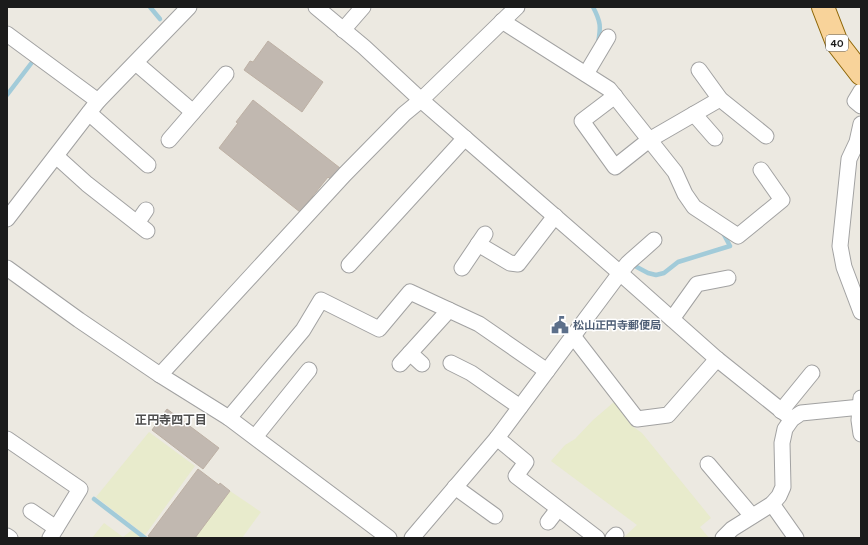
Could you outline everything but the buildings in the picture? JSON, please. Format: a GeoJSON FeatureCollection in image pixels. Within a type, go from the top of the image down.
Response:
{"type":"FeatureCollection","features":[{"type":"Feature","properties":{"kind":"main road","name":"40"},"geometry":{"type":"LineString","coordinates":[[823,7],[837,43],[861,74]]}},
{"type":"Feature","properties":{"kind":"street"},"geometry":{"type":"LineString","coordinates":[[7,219],[12,201],[56,156],[94,107],[189,7]]}},
{"type":"Feature","properties":{"kind":"street"},"geometry":{"type":"LineString","coordinates":[[316,7],[364,47],[421,100],[620,272],[717,359],[786,415],[860,404],[859,420],[861,434]]}},
{"type":"Feature","properties":{"kind":"street"},"geometry":{"type":"LineString","coordinates":[[343,30],[363,7]]}},
{"type":"Feature","properties":{"kind":"street"},"geometry":{"type":"LineString","coordinates":[[160,375],[345,174],[404,114],[421,100],[516,7]]}},
{"type":"Feature","properties":{"kind":"street"},"geometry":{"type":"LineString","coordinates":[[502,21],[609,89],[676,172],[685,194],[694,207],[738,236],[782,200],[761,170]]}},
{"type":"Feature","properties":{"kind":"street"},"geometry":{"type":"LineString","coordinates":[[7,34],[94,107],[148,165]]}},
{"type":"Feature","properties":{"kind":"street"},"geometry":{"type":"LineString","coordinates":[[586,74],[608,37]]}},
{"type":"Feature","properties":{"kind":"street"},"geometry":{"type":"LineString","coordinates":[[136,62],[193,112]]}},
{"type":"Feature","properties":{"kind":"street"},"geometry":{"type":"LineString","coordinates":[[699,70],[720,99],[766,136]]}},
{"type":"Feature","properties":{"kind":"street"},"geometry":{"type":"LineString","coordinates":[[169,140],[226,74]]}},
{"type":"Feature","properties":{"kind":"street"},"geometry":{"type":"LineString","coordinates":[[861,91],[855,101],[861,106]]}},
{"type":"Feature","properties":{"kind":"street"},"geometry":{"type":"LineString","coordinates":[[615,96],[582,121],[615,167],[649,140],[720,99]]}},
{"type":"Feature","properties":{"kind":"street"},"geometry":{"type":"LineString","coordinates":[[694,114],[715,138]]}},
{"type":"Feature","properties":{"kind":"street"},"geometry":{"type":"LineString","coordinates":[[861,124],[857,142],[849,159],[840,246],[844,267],[861,312]]}},
{"type":"Feature","properties":{"kind":"street"},"geometry":{"type":"LineString","coordinates":[[349,265],[465,138]]}},
{"type":"Feature","properties":{"kind":"street"},"geometry":{"type":"LineString","coordinates":[[56,156],[87,184],[142,227],[146,210]]}},
{"type":"Feature","properties":{"kind":"street"},"geometry":{"type":"LineString","coordinates":[[462,268],[481,239],[510,263],[518,264],[555,216]]}},
{"type":"Feature","properties":{"kind":"street"},"geometry":{"type":"LineString","coordinates":[[412,538],[497,438],[620,272],[654,240]]}},
{"type":"Feature","properties":{"kind":"street"},"geometry":{"type":"LineString","coordinates":[[7,268],[79,320],[160,375],[229,418],[389,538]]}},
{"type":"Feature","properties":{"kind":"street"},"geometry":{"type":"LineString","coordinates":[[672,319],[697,284],[728,278]]}},
{"type":"Feature","properties":{"kind":"street"},"geometry":{"type":"LineString","coordinates":[[229,418],[303,330],[322,300],[380,328],[410,292],[479,324],[547,370]]}},
{"type":"Feature","properties":{"kind":"street"},"geometry":{"type":"LineString","coordinates":[[422,364],[405,358],[449,310]]}},
{"type":"Feature","properties":{"kind":"street"},"geometry":{"type":"LineString","coordinates":[[572,336],[637,419],[668,415],[717,359]]}},
{"type":"Feature","properties":{"kind":"street"},"geometry":{"type":"LineString","coordinates":[[451,363],[471,373],[520,407]]}},
{"type":"Feature","properties":{"kind":"street"},"geometry":{"type":"LineString","coordinates":[[255,437],[309,370]]}},
{"type":"Feature","properties":{"kind":"street"},"geometry":{"type":"LineString","coordinates":[[733,535],[752,516],[772,504],[779,496],[783,487],[782,442],[786,415],[812,373]]}},
{"type":"Feature","properties":{"kind":"street"},"geometry":{"type":"LineString","coordinates":[[497,438],[526,462],[516,476],[597,538]]}},
{"type":"Feature","properties":{"kind":"street"},"geometry":{"type":"LineString","coordinates":[[7,440],[80,489],[53,533],[31,511]]}},
{"type":"Feature","properties":{"kind":"street"},"geometry":{"type":"LineString","coordinates":[[708,464],[752,516]]}},
{"type":"Feature","properties":{"kind":"street"},"geometry":{"type":"LineString","coordinates":[[455,487],[495,516]]}},
{"type":"Feature","properties":{"kind":"street"},"geometry":{"type":"LineString","coordinates":[[772,504],[796,538]]}},
{"type":"Feature","properties":{"kind":"street"},"geometry":{"type":"LineString","coordinates":[[548,522],[558,508]]}},
{"type":"Feature","properties":{"kind":"green space"},"geometry":{"type":"Polygon","coordinates":[[[614,402],[632,426],[642,433],[711,518],[700,527],[709,538],[623,538],[637,525],[551,461],[565,445],[575,439],[593,420],[614,402]]]}},
{"type":"Feature","properties":{"kind":"green space"},"geometry":{"type":"Polygon","coordinates":[[[149,432],[195,466],[145,535],[96,497],[149,432]]]}},
{"type":"Feature","properties":{"kind":"green space"},"geometry":{"type":"Polygon","coordinates":[[[230,491],[261,512],[242,538],[195,538],[230,491]]]}},
{"type":"Feature","properties":{"kind":"green space"},"geometry":{"type":"Polygon","coordinates":[[[104,523],[123,537],[132,530],[142,538],[92,538],[104,523]]]}},
{"type":"Feature","properties":{"kind":"waterway"},"geometry":{"type":"LineString","coordinates":[[150,7],[160,19]]}},
{"type":"Feature","properties":{"kind":"waterway"},"geometry":{"type":"LineString","coordinates":[[593,7],[600,25],[598,43]]}},
{"type":"Feature","properties":{"kind":"waterway"},"geometry":{"type":"LineString","coordinates":[[7,95],[33,61]]}},
{"type":"Feature","properties":{"kind":"waterway"},"geometry":{"type":"LineString","coordinates":[[631,266],[633,265],[648,273],[656,275],[664,273],[678,262],[730,246],[722,231]]}},
{"type":"Feature","properties":{"kind":"waterway"},"geometry":{"type":"LineString","coordinates":[[94,499],[145,538]]}},
{"type":"Feature","properties":{"kind":"place","name":"松山正円寺郵便局"},"geometry":{"type":"Point","coordinates":[560,325]}},
{"type":"Feature","properties":{"kind":"district","name":"正円寺四丁目"},"geometry":{"type":"Point","coordinates":[171,420]}}]}
